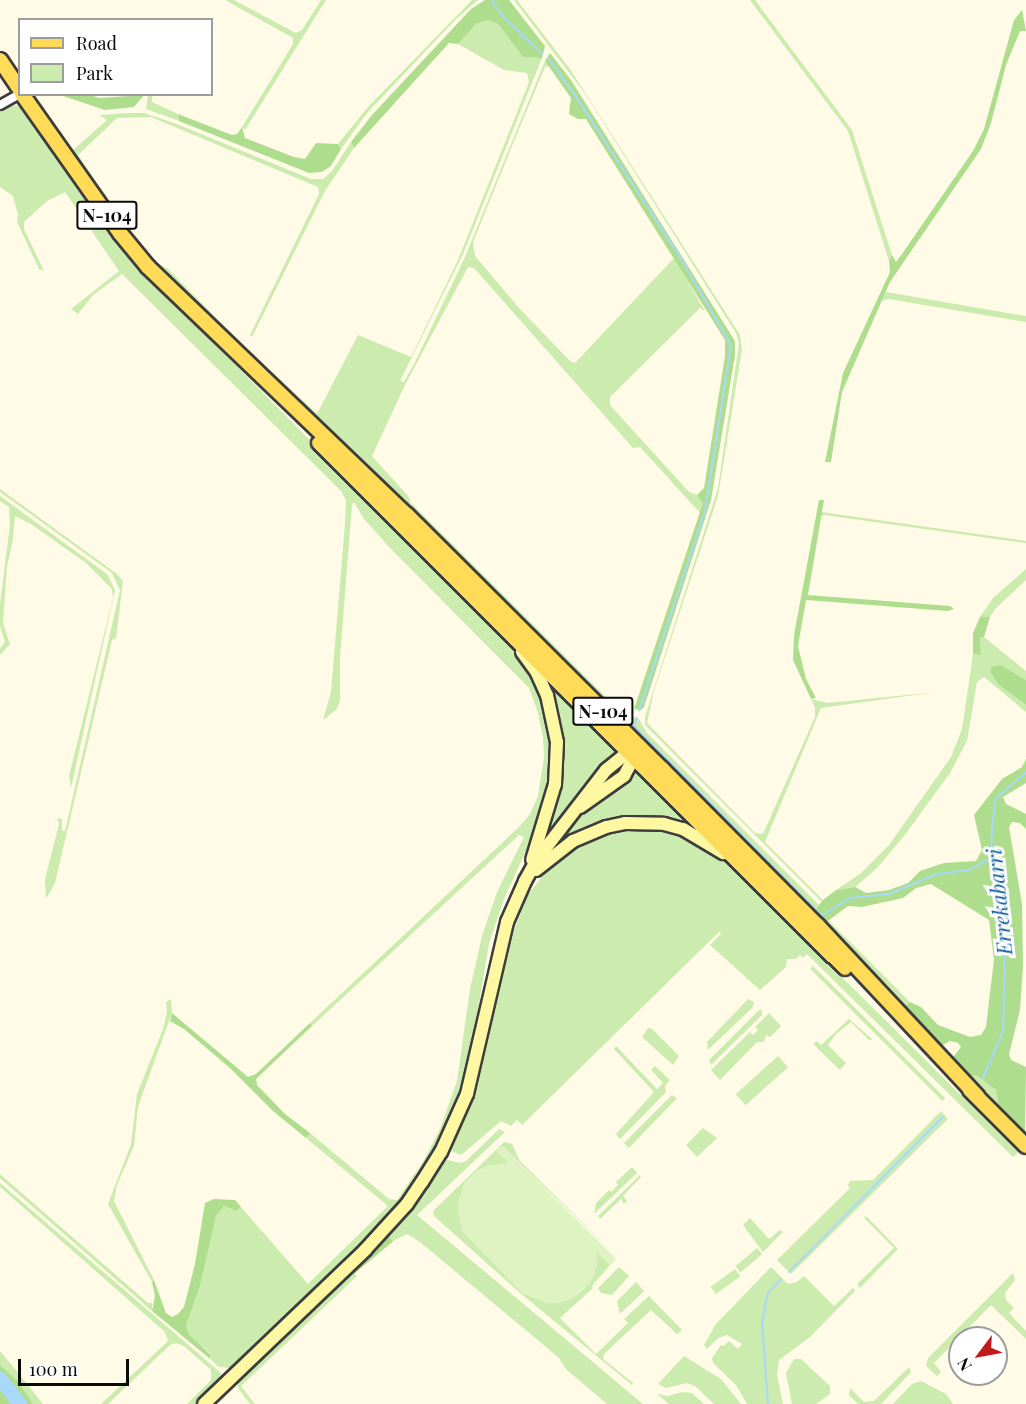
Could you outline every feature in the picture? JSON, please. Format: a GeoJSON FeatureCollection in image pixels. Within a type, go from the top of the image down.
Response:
{"type":"FeatureCollection","features":[{"type":"Feature","properties":{"kind":"main road","name":"N-104"},"geometry":{"type":"LineString","coordinates":[[0,60],[18,90]]}},
{"type":"Feature","properties":{"kind":"main road","name":"N-104"},"geometry":{"type":"LineString","coordinates":[[22,96],[135,252],[330,453],[938,1061],[976,1096]]}},
{"type":"Feature","properties":{"kind":"main road","name":"N-104"},"geometry":{"type":"LineString","coordinates":[[219,337],[407,515],[662,769],[818,926],[976,1096],[1026,1146]]}},
{"type":"Feature","properties":{"kind":"main road"},"geometry":{"type":"LineString","coordinates":[[490,611],[537,673],[547,695],[557,742],[555,784],[525,881]]}},
{"type":"Feature","properties":{"kind":"main road"},"geometry":{"type":"LineString","coordinates":[[577,810],[624,776],[633,762],[621,734],[592,700]]}},
{"type":"Feature","properties":{"kind":"main road"},"geometry":{"type":"LineString","coordinates":[[204,1404],[390,1224],[412,1197],[441,1152],[467,1094],[507,922],[538,858],[614,761],[631,754],[642,757],[662,769]]}},
{"type":"Feature","properties":{"kind":"main road"},"geometry":{"type":"LineString","coordinates":[[525,881],[560,850],[590,832],[625,823],[644,822],[683,829],[700,838],[758,880]]}},
{"type":"Feature","properties":{"kind":"street"},"geometry":{"type":"LineString","coordinates":[[0,105],[18,94]]}},
{"type":"Feature","properties":{"kind":"green space"},"geometry":{"type":"Polygon","coordinates":[[[225,0],[234,0],[296,33],[302,30],[321,0],[326,0],[245,130],[242,127],[293,44],[293,38],[225,0]]]}},
{"type":"Feature","properties":{"kind":"green space"},"geometry":{"type":"Polygon","coordinates":[[[472,0],[478,0],[457,18],[367,113],[341,149],[338,144],[368,107],[472,0]]]}},
{"type":"Feature","properties":{"kind":"green space"},"geometry":{"type":"Polygon","coordinates":[[[485,0],[509,0],[545,46],[542,58],[523,57],[498,24],[488,20],[476,24],[458,44],[449,43],[354,148],[351,142],[372,115],[471,9],[485,0]]]}},
{"type":"Feature","properties":{"kind":"green space"},"geometry":{"type":"Polygon","coordinates":[[[514,0],[517,0],[570,69],[740,335],[742,350],[718,496],[654,691],[647,723],[755,833],[763,834],[815,717],[815,708],[811,699],[828,703],[936,692],[821,708],[765,842],[823,900],[822,902],[645,725],[645,717],[718,488],[739,343],[736,333],[586,95],[514,0]]]}},
{"type":"Feature","properties":{"kind":"green space"},"geometry":{"type":"Polygon","coordinates":[[[750,0],[755,0],[852,130],[892,255],[889,261],[848,131],[750,0]]]}},
{"type":"Feature","properties":{"kind":"green space"},"geometry":{"type":"Polygon","coordinates":[[[1022,10],[1026,31],[1020,31],[1006,65],[991,123],[981,149],[890,282],[842,392],[831,462],[825,462],[843,373],[890,272],[889,261],[892,255],[896,262],[973,151],[984,129],[1014,20],[1022,10]]]}},
{"type":"Feature","properties":{"kind":"green space"},"geometry":{"type":"Polygon","coordinates":[[[488,20],[498,24],[523,57],[542,58],[463,254],[400,381],[404,382],[415,362],[465,257],[545,61],[551,66],[545,67],[473,242],[475,256],[519,308],[570,361],[575,363],[674,258],[705,311],[700,308],[610,397],[610,405],[689,492],[697,495],[704,503],[700,513],[640,447],[633,448],[474,268],[468,267],[404,387],[372,456],[408,496],[411,503],[623,714],[631,719],[632,716],[639,719],[647,733],[819,905],[815,910],[825,923],[828,920],[910,1002],[903,1008],[143,252],[73,156],[73,150],[107,120],[99,115],[130,113],[144,113],[174,123],[311,179],[323,179],[332,171],[351,142],[354,148],[325,191],[252,337],[250,335],[319,194],[318,187],[151,117],[117,118],[78,155],[126,226],[155,262],[168,269],[241,343],[317,414],[358,335],[411,357],[458,260],[529,82],[527,73],[504,70],[458,44],[476,24],[488,20]]]}},
{"type":"Feature","properties":{"kind":"green space"},"geometry":{"type":"Polygon","coordinates":[[[550,53],[571,80],[735,341],[735,355],[711,500],[644,707],[641,710],[634,709],[703,503],[697,495],[704,488],[725,356],[725,340],[586,119],[578,119],[569,114],[571,98],[545,61],[550,53]]]}},
{"type":"Feature","properties":{"kind":"green space"},"geometry":{"type":"Polygon","coordinates":[[[63,96],[99,98],[143,96],[134,107],[105,110],[63,96]]]}},
{"type":"Feature","properties":{"kind":"green space"},"geometry":{"type":"Polygon","coordinates":[[[148,96],[152,96],[152,102],[178,114],[179,121],[146,109],[148,96]]]}},
{"type":"Feature","properties":{"kind":"green space"},"geometry":{"type":"Polygon","coordinates":[[[18,105],[137,266],[420,551],[515,651],[529,669],[548,715],[554,760],[543,813],[504,899],[489,943],[473,1041],[464,1076],[441,1139],[406,1195],[385,1219],[344,1262],[232,1368],[219,1367],[209,1358],[211,1354],[189,1334],[186,1325],[216,1216],[224,1205],[237,1211],[241,1207],[308,1284],[388,1206],[306,1138],[310,1133],[389,1199],[397,1200],[424,1160],[440,1129],[457,1081],[470,989],[482,936],[497,892],[524,837],[519,835],[312,1026],[310,1023],[519,827],[530,814],[538,796],[544,757],[543,738],[538,713],[529,688],[390,548],[364,519],[354,502],[340,657],[340,700],[337,709],[323,720],[331,692],[346,500],[341,491],[122,274],[93,295],[78,314],[71,309],[119,271],[65,192],[47,201],[24,222],[24,229],[44,271],[39,269],[17,222],[18,215],[13,196],[0,187],[0,108],[18,105]]]}},
{"type":"Feature","properties":{"kind":"green space"},"geometry":{"type":"Polygon","coordinates":[[[178,114],[232,135],[237,134],[242,127],[245,138],[294,157],[305,159],[316,143],[338,144],[341,149],[331,166],[322,172],[309,173],[179,121],[178,114]]]}},
{"type":"Feature","properties":{"kind":"green space"},"geometry":{"type":"Polygon","coordinates":[[[886,292],[1026,316],[1026,322],[889,299],[881,301],[886,292]]]}},
{"type":"Feature","properties":{"kind":"green space"},"geometry":{"type":"Polygon","coordinates":[[[0,489],[117,574],[123,581],[116,638],[112,640],[55,883],[46,899],[45,879],[59,824],[57,818],[62,819],[62,831],[65,831],[120,590],[112,573],[0,492],[0,489]]]}},
{"type":"Feature","properties":{"kind":"green space"},"geometry":{"type":"Polygon","coordinates":[[[0,496],[107,574],[115,590],[71,788],[69,776],[113,598],[112,589],[86,563],[31,524],[15,516],[7,567],[3,623],[10,644],[0,655],[0,649],[5,642],[0,626],[0,604],[10,524],[9,507],[0,501],[0,496]]]}},
{"type":"Feature","properties":{"kind":"green space"},"geometry":{"type":"Polygon","coordinates":[[[819,500],[824,500],[808,595],[950,606],[954,609],[948,611],[806,600],[798,646],[806,679],[816,698],[811,699],[793,660],[794,635],[819,500]]]}},
{"type":"Feature","properties":{"kind":"green space"},"geometry":{"type":"Polygon","coordinates":[[[821,512],[1026,541],[1026,543],[824,515],[820,517],[821,512]]]}},
{"type":"Feature","properties":{"kind":"green space"},"geometry":{"type":"Polygon","coordinates":[[[1026,569],[1026,580],[995,609],[990,617],[980,617],[993,598],[1026,569]]]}},
{"type":"Feature","properties":{"kind":"green space"},"geometry":{"type":"Polygon","coordinates":[[[980,617],[990,617],[984,637],[980,638],[981,655],[973,654],[973,633],[980,617]]]}},
{"type":"Feature","properties":{"kind":"green space"},"geometry":{"type":"Polygon","coordinates":[[[984,637],[1026,671],[1026,680],[1001,665],[999,685],[1026,705],[1026,712],[984,677],[977,682],[967,741],[950,773],[904,836],[877,868],[855,887],[836,890],[860,874],[889,845],[951,757],[962,729],[973,654],[981,655],[980,638],[984,637]]]}},
{"type":"Feature","properties":{"kind":"green space"},"geometry":{"type":"Polygon","coordinates":[[[1001,665],[1026,680],[1026,705],[999,685],[991,673],[991,667],[1001,665]]]}},
{"type":"Feature","properties":{"kind":"green space"},"geometry":{"type":"Polygon","coordinates":[[[539,669],[621,750],[608,761],[543,839],[559,787],[539,669]]]}},
{"type":"Feature","properties":{"kind":"green space"},"geometry":{"type":"Polygon","coordinates":[[[1026,759],[1026,783],[1003,797],[1006,804],[1026,814],[1026,829],[1020,823],[1012,822],[1009,827],[1022,904],[1023,966],[1020,1010],[1009,1054],[1011,1060],[1026,1067],[1025,1134],[999,1108],[996,1090],[977,1076],[966,1075],[951,1060],[961,1047],[958,1043],[950,1041],[939,1047],[903,1008],[910,1002],[921,1007],[938,1025],[970,1037],[981,1035],[986,1027],[994,960],[989,920],[931,884],[916,888],[903,898],[862,907],[848,906],[825,923],[815,910],[836,890],[855,887],[866,893],[889,890],[908,883],[920,871],[944,863],[976,861],[982,850],[974,815],[1002,779],[1022,767],[1026,759]]]}},
{"type":"Feature","properties":{"kind":"green space"},"geometry":{"type":"Polygon","coordinates":[[[638,767],[704,834],[632,818],[550,852],[585,812],[638,767]]]}},
{"type":"Feature","properties":{"kind":"green space"},"geometry":{"type":"Polygon","coordinates":[[[634,827],[658,828],[685,834],[707,846],[727,863],[1018,1152],[1013,1157],[807,954],[803,958],[800,955],[796,959],[787,959],[786,967],[760,990],[710,945],[721,934],[720,931],[522,1125],[517,1120],[511,1126],[501,1121],[461,1155],[449,1150],[466,1113],[480,1070],[514,930],[528,895],[555,859],[574,845],[608,831],[634,827]]]}},
{"type":"Feature","properties":{"kind":"green space"},"geometry":{"type":"Polygon","coordinates":[[[813,966],[945,1098],[942,1101],[810,969],[813,966]]]}},
{"type":"Feature","properties":{"kind":"green space"},"geometry":{"type":"Polygon","coordinates":[[[171,999],[172,1013],[138,1107],[134,1146],[117,1185],[114,1201],[154,1280],[152,1282],[108,1204],[131,1144],[137,1094],[163,1029],[167,1012],[166,1002],[171,999]]]}},
{"type":"Feature","properties":{"kind":"green space"},"geometry":{"type":"Polygon","coordinates":[[[748,999],[754,1002],[753,1007],[708,1050],[707,1042],[748,999]]]}},
{"type":"Feature","properties":{"kind":"green space"},"geometry":{"type":"Polygon","coordinates":[[[759,1010],[762,1010],[762,1015],[711,1065],[709,1060],[759,1010]]]}},
{"type":"Feature","properties":{"kind":"green space"},"geometry":{"type":"Polygon","coordinates":[[[172,1013],[248,1077],[256,1074],[310,1023],[312,1026],[256,1079],[257,1085],[285,1114],[310,1133],[306,1138],[273,1111],[230,1068],[184,1029],[170,1021],[172,1013]]]}},
{"type":"Feature","properties":{"kind":"green space"},"geometry":{"type":"Polygon","coordinates":[[[769,1013],[781,1026],[770,1037],[766,1035],[764,1042],[757,1042],[720,1080],[711,1070],[750,1032],[753,1035],[758,1030],[755,1027],[769,1013]]]}},
{"type":"Feature","properties":{"kind":"green space"},"geometry":{"type":"Polygon","coordinates":[[[849,1019],[872,1039],[870,1041],[851,1022],[836,1034],[828,1045],[846,1063],[840,1070],[813,1044],[817,1041],[821,1045],[849,1019]]]}},
{"type":"Feature","properties":{"kind":"green space"},"geometry":{"type":"Polygon","coordinates":[[[648,1028],[651,1028],[679,1056],[673,1065],[642,1037],[648,1028]]]}},
{"type":"Feature","properties":{"kind":"green space"},"geometry":{"type":"Polygon","coordinates":[[[616,1046],[657,1089],[663,1083],[651,1070],[655,1066],[670,1080],[665,1086],[666,1092],[620,1139],[616,1134],[654,1092],[614,1049],[616,1046]]]}},
{"type":"Feature","properties":{"kind":"green space"},"geometry":{"type":"Polygon","coordinates":[[[778,1056],[788,1067],[746,1105],[736,1094],[778,1056]]]}},
{"type":"Feature","properties":{"kind":"green space"},"geometry":{"type":"Polygon","coordinates":[[[966,1075],[977,1076],[996,1090],[999,1108],[966,1075]]]}},
{"type":"Feature","properties":{"kind":"green space"},"geometry":{"type":"Polygon","coordinates":[[[672,1095],[677,1098],[629,1148],[624,1143],[672,1095]]]}},
{"type":"Feature","properties":{"kind":"green space"},"geometry":{"type":"Polygon","coordinates":[[[941,1111],[948,1119],[791,1274],[777,1260],[850,1188],[848,1186],[850,1181],[873,1180],[941,1111]]]}},
{"type":"Feature","properties":{"kind":"green space"},"geometry":{"type":"Polygon","coordinates":[[[703,1128],[717,1138],[697,1157],[686,1145],[703,1128]]]}},
{"type":"Feature","properties":{"kind":"green space"},"geometry":{"type":"Polygon","coordinates":[[[499,1129],[505,1132],[417,1215],[643,1404],[607,1404],[566,1369],[558,1357],[420,1242],[407,1234],[393,1241],[388,1235],[417,1201],[444,1159],[460,1163],[466,1161],[499,1129]]]}},
{"type":"Feature","properties":{"kind":"green space"},"geometry":{"type":"Polygon","coordinates":[[[504,1142],[512,1144],[520,1161],[617,1257],[502,1146],[558,1303],[573,1298],[585,1288],[596,1251],[610,1265],[592,1286],[593,1288],[560,1318],[596,1354],[628,1323],[624,1319],[649,1296],[682,1330],[677,1334],[651,1310],[604,1354],[603,1359],[633,1383],[632,1385],[520,1293],[434,1216],[433,1211],[504,1142]]]}},
{"type":"Feature","properties":{"kind":"green space"},"geometry":{"type":"Polygon","coordinates":[[[502,1146],[616,1259],[610,1265],[596,1252],[597,1264],[592,1280],[573,1298],[558,1303],[545,1303],[522,1293],[462,1231],[457,1208],[464,1183],[476,1171],[489,1165],[509,1163],[496,1151],[502,1146]]]}},
{"type":"Feature","properties":{"kind":"green space"},"geometry":{"type":"Polygon","coordinates":[[[632,1167],[637,1173],[594,1214],[596,1203],[609,1190],[611,1192],[618,1185],[616,1182],[632,1167]]]}},
{"type":"Feature","properties":{"kind":"green space"},"geometry":{"type":"Polygon","coordinates":[[[0,1174],[148,1303],[152,1303],[152,1311],[0,1178],[0,1174]]]}},
{"type":"Feature","properties":{"kind":"green space"},"geometry":{"type":"Polygon","coordinates":[[[640,1175],[641,1177],[623,1196],[627,1201],[624,1204],[621,1199],[600,1219],[598,1216],[640,1175]]]}},
{"type":"Feature","properties":{"kind":"green space"},"geometry":{"type":"Polygon","coordinates":[[[0,1183],[221,1373],[220,1380],[195,1404],[187,1404],[211,1380],[211,1370],[184,1346],[176,1343],[170,1345],[108,1404],[101,1404],[168,1341],[165,1332],[0,1187],[0,1183]]]}},
{"type":"Feature","properties":{"kind":"green space"},"geometry":{"type":"Polygon","coordinates":[[[214,1199],[235,1200],[241,1207],[237,1211],[224,1206],[216,1216],[200,1285],[186,1325],[189,1334],[211,1355],[209,1358],[152,1311],[155,1296],[152,1282],[154,1280],[166,1313],[172,1317],[178,1314],[184,1307],[195,1264],[205,1203],[214,1199]]]}},
{"type":"Feature","properties":{"kind":"green space"},"geometry":{"type":"Polygon","coordinates":[[[866,1216],[898,1249],[860,1288],[857,1284],[894,1248],[864,1218],[866,1216]]]}},
{"type":"Feature","properties":{"kind":"green space"},"geometry":{"type":"Polygon","coordinates":[[[750,1218],[769,1239],[780,1230],[783,1232],[763,1252],[743,1225],[750,1218]]]}},
{"type":"Feature","properties":{"kind":"green space"},"geometry":{"type":"Polygon","coordinates":[[[388,1235],[393,1241],[354,1274],[349,1268],[388,1235]]]}},
{"type":"Feature","properties":{"kind":"green space"},"geometry":{"type":"Polygon","coordinates":[[[757,1248],[762,1254],[741,1272],[736,1266],[757,1248]]]}},
{"type":"Feature","properties":{"kind":"green space"},"geometry":{"type":"Polygon","coordinates":[[[619,1267],[629,1276],[612,1295],[601,1293],[598,1288],[619,1267]]]}},
{"type":"Feature","properties":{"kind":"green space"},"geometry":{"type":"Polygon","coordinates":[[[771,1267],[788,1284],[797,1282],[804,1276],[834,1306],[853,1288],[855,1291],[810,1337],[779,1360],[777,1375],[783,1404],[747,1404],[736,1385],[713,1363],[712,1358],[721,1345],[724,1346],[729,1341],[738,1349],[742,1344],[727,1335],[718,1338],[707,1349],[704,1345],[716,1324],[771,1267]]]}},
{"type":"Feature","properties":{"kind":"green space"},"geometry":{"type":"Polygon","coordinates":[[[735,1269],[740,1276],[716,1294],[711,1287],[735,1269]]]}},
{"type":"Feature","properties":{"kind":"green space"},"geometry":{"type":"Polygon","coordinates":[[[352,1271],[357,1276],[241,1386],[255,1404],[250,1404],[238,1388],[238,1380],[352,1271]]]}},
{"type":"Feature","properties":{"kind":"green space"},"geometry":{"type":"Polygon","coordinates":[[[1013,1273],[1015,1280],[1005,1293],[1006,1300],[1014,1308],[1009,1313],[1026,1331],[1026,1339],[991,1305],[970,1326],[960,1326],[1013,1273]]]}},
{"type":"Feature","properties":{"kind":"green space"},"geometry":{"type":"Polygon","coordinates":[[[636,1282],[644,1291],[620,1314],[617,1301],[636,1282]]]}},
{"type":"Feature","properties":{"kind":"green space"},"geometry":{"type":"Polygon","coordinates":[[[948,1338],[948,1349],[934,1363],[941,1372],[937,1376],[926,1366],[928,1358],[948,1338]]]}},
{"type":"Feature","properties":{"kind":"green space"},"geometry":{"type":"Polygon","coordinates":[[[0,1351],[43,1404],[33,1404],[18,1381],[0,1365],[0,1351]]]}},
{"type":"Feature","properties":{"kind":"green space"},"geometry":{"type":"Polygon","coordinates":[[[684,1356],[721,1379],[741,1404],[714,1404],[695,1386],[687,1383],[666,1388],[658,1384],[684,1356]]]}},
{"type":"Feature","properties":{"kind":"green space"},"geometry":{"type":"Polygon","coordinates":[[[794,1359],[801,1359],[830,1386],[830,1394],[816,1404],[792,1404],[786,1373],[794,1359]]]}},
{"type":"Feature","properties":{"kind":"green space"},"geometry":{"type":"Polygon","coordinates":[[[0,1365],[18,1381],[33,1404],[0,1404],[0,1365]]]}},
{"type":"Feature","properties":{"kind":"green space"},"geometry":{"type":"Polygon","coordinates":[[[909,1367],[911,1372],[881,1404],[858,1404],[849,1395],[850,1388],[864,1402],[874,1401],[909,1367]]]}},
{"type":"Feature","properties":{"kind":"green space"},"geometry":{"type":"Polygon","coordinates":[[[921,1381],[946,1394],[953,1404],[893,1404],[912,1384],[921,1381]]]}},
{"type":"Feature","properties":{"kind":"green space"},"geometry":{"type":"Polygon","coordinates":[[[682,1392],[692,1393],[704,1404],[669,1404],[657,1394],[668,1396],[682,1392]]]}},
{"type":"Feature","properties":{"kind":"waterway"},"geometry":{"type":"LineString","coordinates":[[493,0],[505,19],[542,54]]}},
{"type":"Feature","properties":{"kind":"waterway"},"geometry":{"type":"LineString","coordinates":[[549,59],[678,254],[731,345],[705,511],[639,710]]}},
{"type":"Feature","properties":{"kind":"waterway"},"geometry":{"type":"LineString","coordinates":[[637,718],[634,726],[820,914],[825,914],[850,898],[889,894],[937,874],[969,870],[991,858]]}},
{"type":"Feature","properties":{"kind":"waterway","name":"Errekabarri"},"geometry":{"type":"LineString","coordinates":[[983,1078],[1003,1031],[1005,940],[991,858],[992,825],[996,798],[1026,773]]}},
{"type":"Feature","properties":{"kind":"waterway","name":"Errekabarri"},"geometry":{"type":"LineString","coordinates":[[789,1272],[943,1117]]}},
{"type":"Feature","properties":{"kind":"waterway","name":"Errekabarri"},"geometry":{"type":"LineString","coordinates":[[768,1404],[762,1323],[768,1293],[781,1279]]}},
{"type":"Feature","properties":{"kind":"waterway"},"geometry":{"type":"LineString","coordinates":[[0,1379],[20,1404]]}}]}
